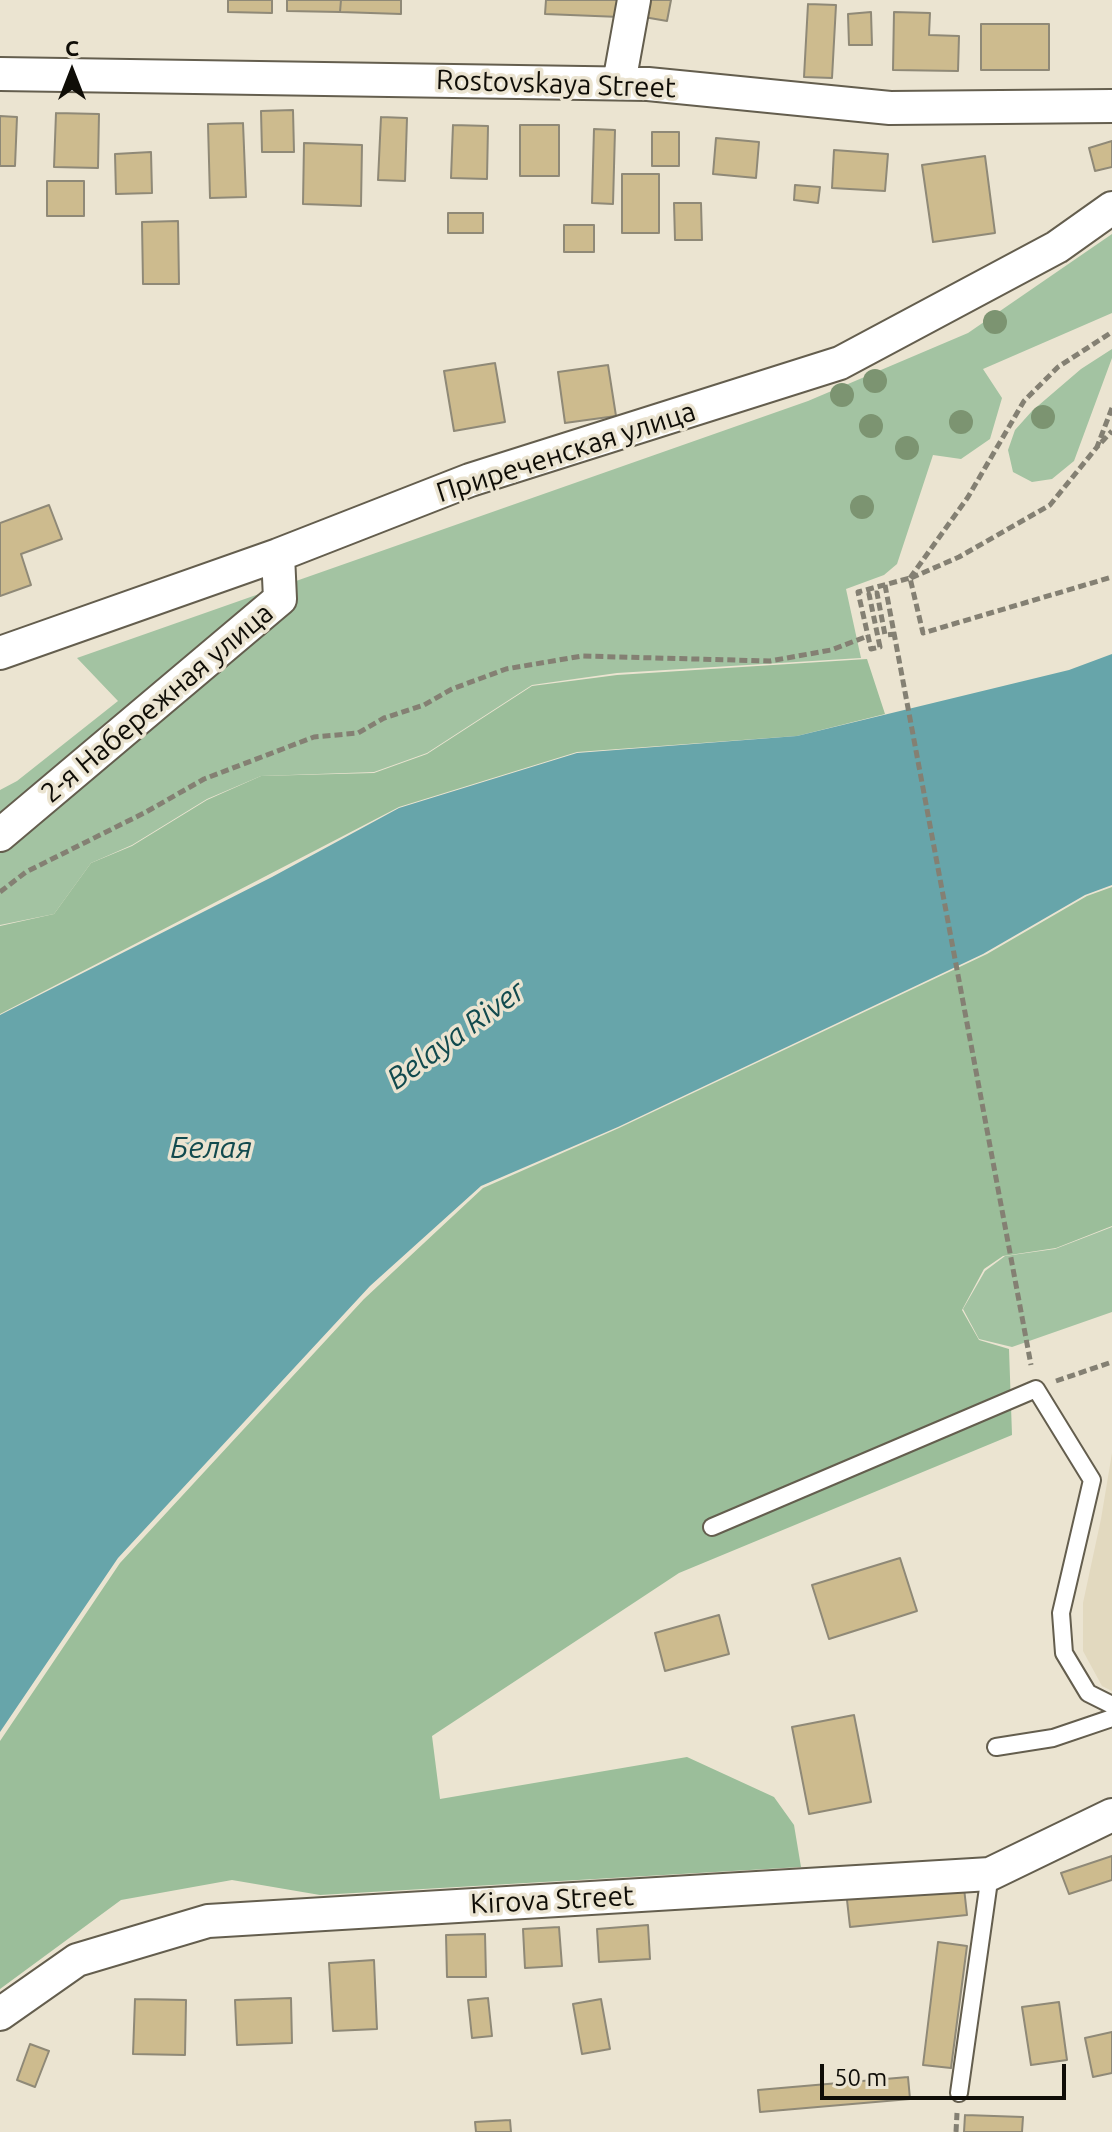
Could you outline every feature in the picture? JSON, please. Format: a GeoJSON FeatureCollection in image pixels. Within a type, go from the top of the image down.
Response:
{"type":"FeatureCollection","features":[{"type":"Feature","properties":{"kind":"street"},"geometry":{"type":"LineString","coordinates":[[619,83],[634,0]]}},
{"type":"Feature","properties":{"kind":"street","name":"Rostovskaya Street"},"geometry":{"type":"LineString","coordinates":[[0,74],[619,83],[890,108],[1112,106]]}},
{"type":"Feature","properties":{"kind":"street","name":"Приреченская улица"},"geometry":{"type":"LineString","coordinates":[[0,653],[278,555],[470,480],[840,363],[1057,247],[1112,208]]}},
{"type":"Feature","properties":{"kind":"street","name":"2-я Набережная улица"},"geometry":{"type":"LineString","coordinates":[[0,835],[280,599],[278,555]]}},
{"type":"Feature","properties":{"kind":"street","name":"Kirova Street"},"geometry":{"type":"LineString","coordinates":[[0,2014],[77,1960],[208,1921],[990,1874],[1112,1815]]}},
{"type":"Feature","properties":{"kind":"lane"},"geometry":{"type":"LineString","coordinates":[[712,1527],[1036,1389],[1092,1480],[1061,1613],[1064,1653],[1088,1693],[1112,1705]]}},
{"type":"Feature","properties":{"kind":"lane"},"geometry":{"type":"LineString","coordinates":[[996,1747],[1053,1738],[1112,1718]]}},
{"type":"Feature","properties":{"kind":"lane"},"geometry":{"type":"LineString","coordinates":[[959,2093],[990,1874]]}},
{"type":"Feature","properties":{"kind":"path"},"geometry":{"type":"LineString","coordinates":[[1112,332],[1058,367],[1024,401],[968,497],[910,578],[923,633],[1112,577]]}},
{"type":"Feature","properties":{"kind":"path"},"geometry":{"type":"LineString","coordinates":[[1097,447],[1112,408]]}},
{"type":"Feature","properties":{"kind":"path"},"geometry":{"type":"LineString","coordinates":[[896,634],[885,635],[877,593],[869,594],[880,647],[871,649],[858,592],[910,578],[959,557],[1050,505],[1112,431]]}},
{"type":"Feature","properties":{"kind":"path"},"geometry":{"type":"LineString","coordinates":[[885,585],[1036,1389]]}},
{"type":"Feature","properties":{"kind":"path"},"geometry":{"type":"LineString","coordinates":[[0,892],[26,872],[204,779],[314,737],[358,733],[384,718],[424,705],[452,689],[506,669],[582,656],[770,661],[831,650],[868,636]]}},
{"type":"Feature","properties":{"kind":"path"},"geometry":{"type":"LineString","coordinates":[[1059,1380],[1112,1362]]}},
{"type":"Feature","properties":{"kind":"shaded area"},"geometry":{"type":"Polygon","coordinates":[[[1112,1453],[1112,1691],[1102,1686],[1083,1651],[1083,1603],[1112,1453]]]}},
{"type":"Feature","properties":{"kind":"green space"},"geometry":{"type":"Polygon","coordinates":[[[1112,234],[1112,313],[983,369],[1002,398],[990,439],[961,459],[933,455],[897,564],[884,575],[846,589],[861,658],[617,673],[532,685],[427,753],[374,772],[261,776],[207,799],[132,845],[91,863],[54,914],[0,925],[0,790],[17,781],[118,701],[77,658],[808,401],[968,333],[1112,234]]]}},
{"type":"Feature","properties":{"kind":"green space"},"geometry":{"type":"Polygon","coordinates":[[[1112,349],[1112,358],[1074,461],[1052,479],[1032,482],[1013,472],[1008,450],[1015,430],[1032,411],[1081,369],[1112,349]]]}},
{"type":"Feature","properties":{"kind":"green space"},"geometry":{"type":"Polygon","coordinates":[[[867,659],[885,714],[797,736],[577,752],[399,807],[0,1014],[0,926],[54,914],[91,863],[132,846],[207,800],[261,776],[374,773],[427,754],[532,686],[617,675],[867,659]]]}},
{"type":"Feature","properties":{"kind":"green space"},"geometry":{"type":"Polygon","coordinates":[[[1112,887],[1112,1226],[1056,1248],[1003,1256],[984,1269],[962,1310],[979,1340],[1009,1349],[1012,1435],[679,1573],[432,1736],[440,1799],[687,1757],[774,1797],[794,1825],[801,1867],[320,1895],[232,1880],[121,1900],[0,1989],[0,1741],[120,1563],[364,1299],[483,1188],[619,1128],[987,954],[1087,896],[1112,887]]]}},
{"type":"Feature","properties":{"kind":"green space"},"geometry":{"type":"Polygon","coordinates":[[[1112,1227],[1112,1312],[1012,1347],[979,1339],[963,1309],[985,1271],[1005,1256],[1055,1249],[1112,1227]]]}},
{"type":"Feature","properties":{"kind":"water","name":"Белая"},"geometry":{"type":"Polygon","coordinates":[[[1112,654],[1112,885],[1085,895],[983,954],[618,1127],[481,1186],[370,1286],[118,1558],[0,1732],[0,1015],[272,877],[399,808],[577,753],[797,736],[1069,670],[1112,654]]]}},
{"type":"Feature","properties":{"kind":"building"},"geometry":{"type":"Polygon","coordinates":[[[228,0],[272,0],[272,13],[228,12],[228,0]]]}},
{"type":"Feature","properties":{"kind":"building"},"geometry":{"type":"Polygon","coordinates":[[[287,0],[341,0],[340,12],[287,11],[287,0]]]}},
{"type":"Feature","properties":{"kind":"building"},"geometry":{"type":"Polygon","coordinates":[[[341,0],[401,0],[401,14],[340,12],[341,0]]]}},
{"type":"Feature","properties":{"kind":"building"},"geometry":{"type":"Polygon","coordinates":[[[546,0],[621,0],[620,17],[545,14],[546,0]]]}},
{"type":"Feature","properties":{"kind":"building"},"geometry":{"type":"Polygon","coordinates":[[[640,0],[671,0],[667,21],[638,16],[640,0]]]}},
{"type":"Feature","properties":{"kind":"building"},"geometry":{"type":"Polygon","coordinates":[[[808,4],[836,5],[832,78],[804,77],[808,4]]]}},
{"type":"Feature","properties":{"kind":"building"},"geometry":{"type":"Polygon","coordinates":[[[871,12],[872,45],[849,45],[848,14],[871,12]]]}},
{"type":"Feature","properties":{"kind":"building"},"geometry":{"type":"Polygon","coordinates":[[[894,12],[930,13],[929,35],[959,36],[958,71],[893,70],[894,12]]]}},
{"type":"Feature","properties":{"kind":"building"},"geometry":{"type":"Polygon","coordinates":[[[981,24],[1049,24],[1049,70],[981,70],[981,24]]]}},
{"type":"Feature","properties":{"kind":"building"},"geometry":{"type":"Polygon","coordinates":[[[293,110],[294,152],[262,152],[261,111],[293,110]]]}},
{"type":"Feature","properties":{"kind":"building"},"geometry":{"type":"Polygon","coordinates":[[[56,113],[99,114],[98,168],[54,167],[56,113]]]}},
{"type":"Feature","properties":{"kind":"building"},"geometry":{"type":"Polygon","coordinates":[[[0,116],[17,117],[15,166],[0,166],[0,116]]]}},
{"type":"Feature","properties":{"kind":"building"},"geometry":{"type":"Polygon","coordinates":[[[381,117],[407,118],[405,181],[378,180],[381,117]]]}},
{"type":"Feature","properties":{"kind":"building"},"geometry":{"type":"Polygon","coordinates":[[[243,123],[246,197],[210,198],[208,124],[243,123]]]}},
{"type":"Feature","properties":{"kind":"building"},"geometry":{"type":"Polygon","coordinates":[[[453,125],[488,126],[487,179],[451,178],[453,125]]]}},
{"type":"Feature","properties":{"kind":"building"},"geometry":{"type":"Polygon","coordinates":[[[520,125],[559,125],[559,176],[520,176],[520,125]]]}},
{"type":"Feature","properties":{"kind":"building"},"geometry":{"type":"Polygon","coordinates":[[[594,129],[615,130],[613,204],[592,203],[594,129]]]}},
{"type":"Feature","properties":{"kind":"building"},"geometry":{"type":"Polygon","coordinates":[[[652,132],[679,132],[679,166],[652,166],[652,132]]]}},
{"type":"Feature","properties":{"kind":"building"},"geometry":{"type":"Polygon","coordinates":[[[716,138],[759,142],[756,178],[713,174],[716,138]]]}},
{"type":"Feature","properties":{"kind":"building"},"geometry":{"type":"Polygon","coordinates":[[[1112,141],[1112,167],[1095,171],[1089,148],[1112,141]]]}},
{"type":"Feature","properties":{"kind":"building"},"geometry":{"type":"Polygon","coordinates":[[[304,143],[362,145],[361,206],[303,204],[304,143]]]}},
{"type":"Feature","properties":{"kind":"building"},"geometry":{"type":"Polygon","coordinates":[[[834,150],[888,154],[885,191],[832,188],[834,150]]]}},
{"type":"Feature","properties":{"kind":"building"},"geometry":{"type":"Polygon","coordinates":[[[151,152],[152,193],[116,194],[115,154],[151,152]]]}},
{"type":"Feature","properties":{"kind":"building"},"geometry":{"type":"Polygon","coordinates":[[[985,156],[995,233],[933,242],[922,165],[985,156]]]}},
{"type":"Feature","properties":{"kind":"building"},"geometry":{"type":"Polygon","coordinates":[[[622,174],[659,174],[659,233],[622,233],[622,174]]]}},
{"type":"Feature","properties":{"kind":"building"},"geometry":{"type":"Polygon","coordinates":[[[47,181],[84,181],[84,216],[47,216],[47,181]]]}},
{"type":"Feature","properties":{"kind":"building"},"geometry":{"type":"Polygon","coordinates":[[[795,185],[820,187],[818,203],[794,200],[795,185]]]}},
{"type":"Feature","properties":{"kind":"building"},"geometry":{"type":"Polygon","coordinates":[[[674,203],[701,203],[702,240],[675,240],[674,203]]]}},
{"type":"Feature","properties":{"kind":"building"},"geometry":{"type":"Polygon","coordinates":[[[448,213],[483,213],[483,233],[448,233],[448,213]]]}},
{"type":"Feature","properties":{"kind":"building"},"geometry":{"type":"Polygon","coordinates":[[[178,221],[179,284],[143,284],[142,222],[178,221]]]}},
{"type":"Feature","properties":{"kind":"building"},"geometry":{"type":"Polygon","coordinates":[[[564,225],[594,225],[594,252],[564,252],[564,225]]]}},
{"type":"Feature","properties":{"kind":"building"},"geometry":{"type":"Polygon","coordinates":[[[495,363],[505,422],[454,431],[444,371],[495,363]]]}},
{"type":"Feature","properties":{"kind":"building"},"geometry":{"type":"Polygon","coordinates":[[[608,365],[616,416],[565,423],[558,372],[608,365]]]}},
{"type":"Feature","properties":{"kind":"building"},"geometry":{"type":"Polygon","coordinates":[[[49,505],[62,539],[21,554],[31,585],[0,596],[0,523],[49,505]]]}},
{"type":"Feature","properties":{"kind":"building"},"geometry":{"type":"Polygon","coordinates":[[[900,1558],[917,1611],[829,1639],[812,1585],[900,1558]]]}},
{"type":"Feature","properties":{"kind":"building"},"geometry":{"type":"Polygon","coordinates":[[[719,1615],[729,1654],[665,1671],[655,1633],[719,1615]]]}},
{"type":"Feature","properties":{"kind":"building"},"geometry":{"type":"Polygon","coordinates":[[[854,1715],[871,1802],[809,1814],[792,1727],[854,1715]]]}},
{"type":"Feature","properties":{"kind":"building"},"geometry":{"type":"Polygon","coordinates":[[[1112,1856],[1112,1880],[1069,1894],[1061,1873],[1112,1856]]]}},
{"type":"Feature","properties":{"kind":"building"},"geometry":{"type":"Polygon","coordinates":[[[963,1879],[967,1915],[850,1927],[846,1891],[963,1879]]]}},
{"type":"Feature","properties":{"kind":"building"},"geometry":{"type":"Polygon","coordinates":[[[648,1925],[650,1959],[599,1962],[597,1929],[648,1925]]]}},
{"type":"Feature","properties":{"kind":"building"},"geometry":{"type":"Polygon","coordinates":[[[559,1927],[562,1966],[525,1968],[523,1929],[559,1927]]]}},
{"type":"Feature","properties":{"kind":"building"},"geometry":{"type":"Polygon","coordinates":[[[485,1934],[486,1977],[447,1977],[446,1935],[485,1934]]]}},
{"type":"Feature","properties":{"kind":"building"},"geometry":{"type":"Polygon","coordinates":[[[938,1942],[967,1946],[951,2068],[923,2065],[938,1942]]]}},
{"type":"Feature","properties":{"kind":"building"},"geometry":{"type":"Polygon","coordinates":[[[374,1960],[377,2029],[333,2031],[329,1963],[374,1960]]]}},
{"type":"Feature","properties":{"kind":"building"},"geometry":{"type":"Polygon","coordinates":[[[291,1998],[292,2043],[237,2045],[235,2000],[291,1998]]]}},
{"type":"Feature","properties":{"kind":"building"},"geometry":{"type":"Polygon","coordinates":[[[488,1998],[492,2036],[472,2038],[468,2000],[488,1998]]]}},
{"type":"Feature","properties":{"kind":"building"},"geometry":{"type":"Polygon","coordinates":[[[135,1999],[186,2000],[185,2055],[133,2054],[135,1999]]]}},
{"type":"Feature","properties":{"kind":"building"},"geometry":{"type":"Polygon","coordinates":[[[601,1999],[610,2049],[582,2054],[573,2004],[601,1999]]]}},
{"type":"Feature","properties":{"kind":"building"},"geometry":{"type":"Polygon","coordinates":[[[1059,2002],[1067,2060],[1031,2065],[1022,2007],[1059,2002]]]}},
{"type":"Feature","properties":{"kind":"building"},"geometry":{"type":"Polygon","coordinates":[[[1112,2032],[1112,2073],[1093,2077],[1085,2038],[1112,2032]]]}},
{"type":"Feature","properties":{"kind":"building"},"geometry":{"type":"Polygon","coordinates":[[[30,2044],[49,2051],[35,2087],[17,2080],[30,2044]]]}},
{"type":"Feature","properties":{"kind":"building"},"geometry":{"type":"Polygon","coordinates":[[[908,2077],[910,2099],[760,2112],[758,2090],[908,2077]]]}},
{"type":"Feature","properties":{"kind":"building"},"geometry":{"type":"Polygon","coordinates":[[[965,2115],[1023,2117],[1022,2132],[964,2132],[965,2115]]]}},
{"type":"Feature","properties":{"kind":"building"},"geometry":{"type":"Polygon","coordinates":[[[510,2120],[511,2132],[476,2132],[475,2122],[510,2120]]]}},
{"type":"Feature","properties":{"kind":"water label","name":"Belaya River"},"geometry":{"type":"Point","coordinates":[456,1035]}}]}
